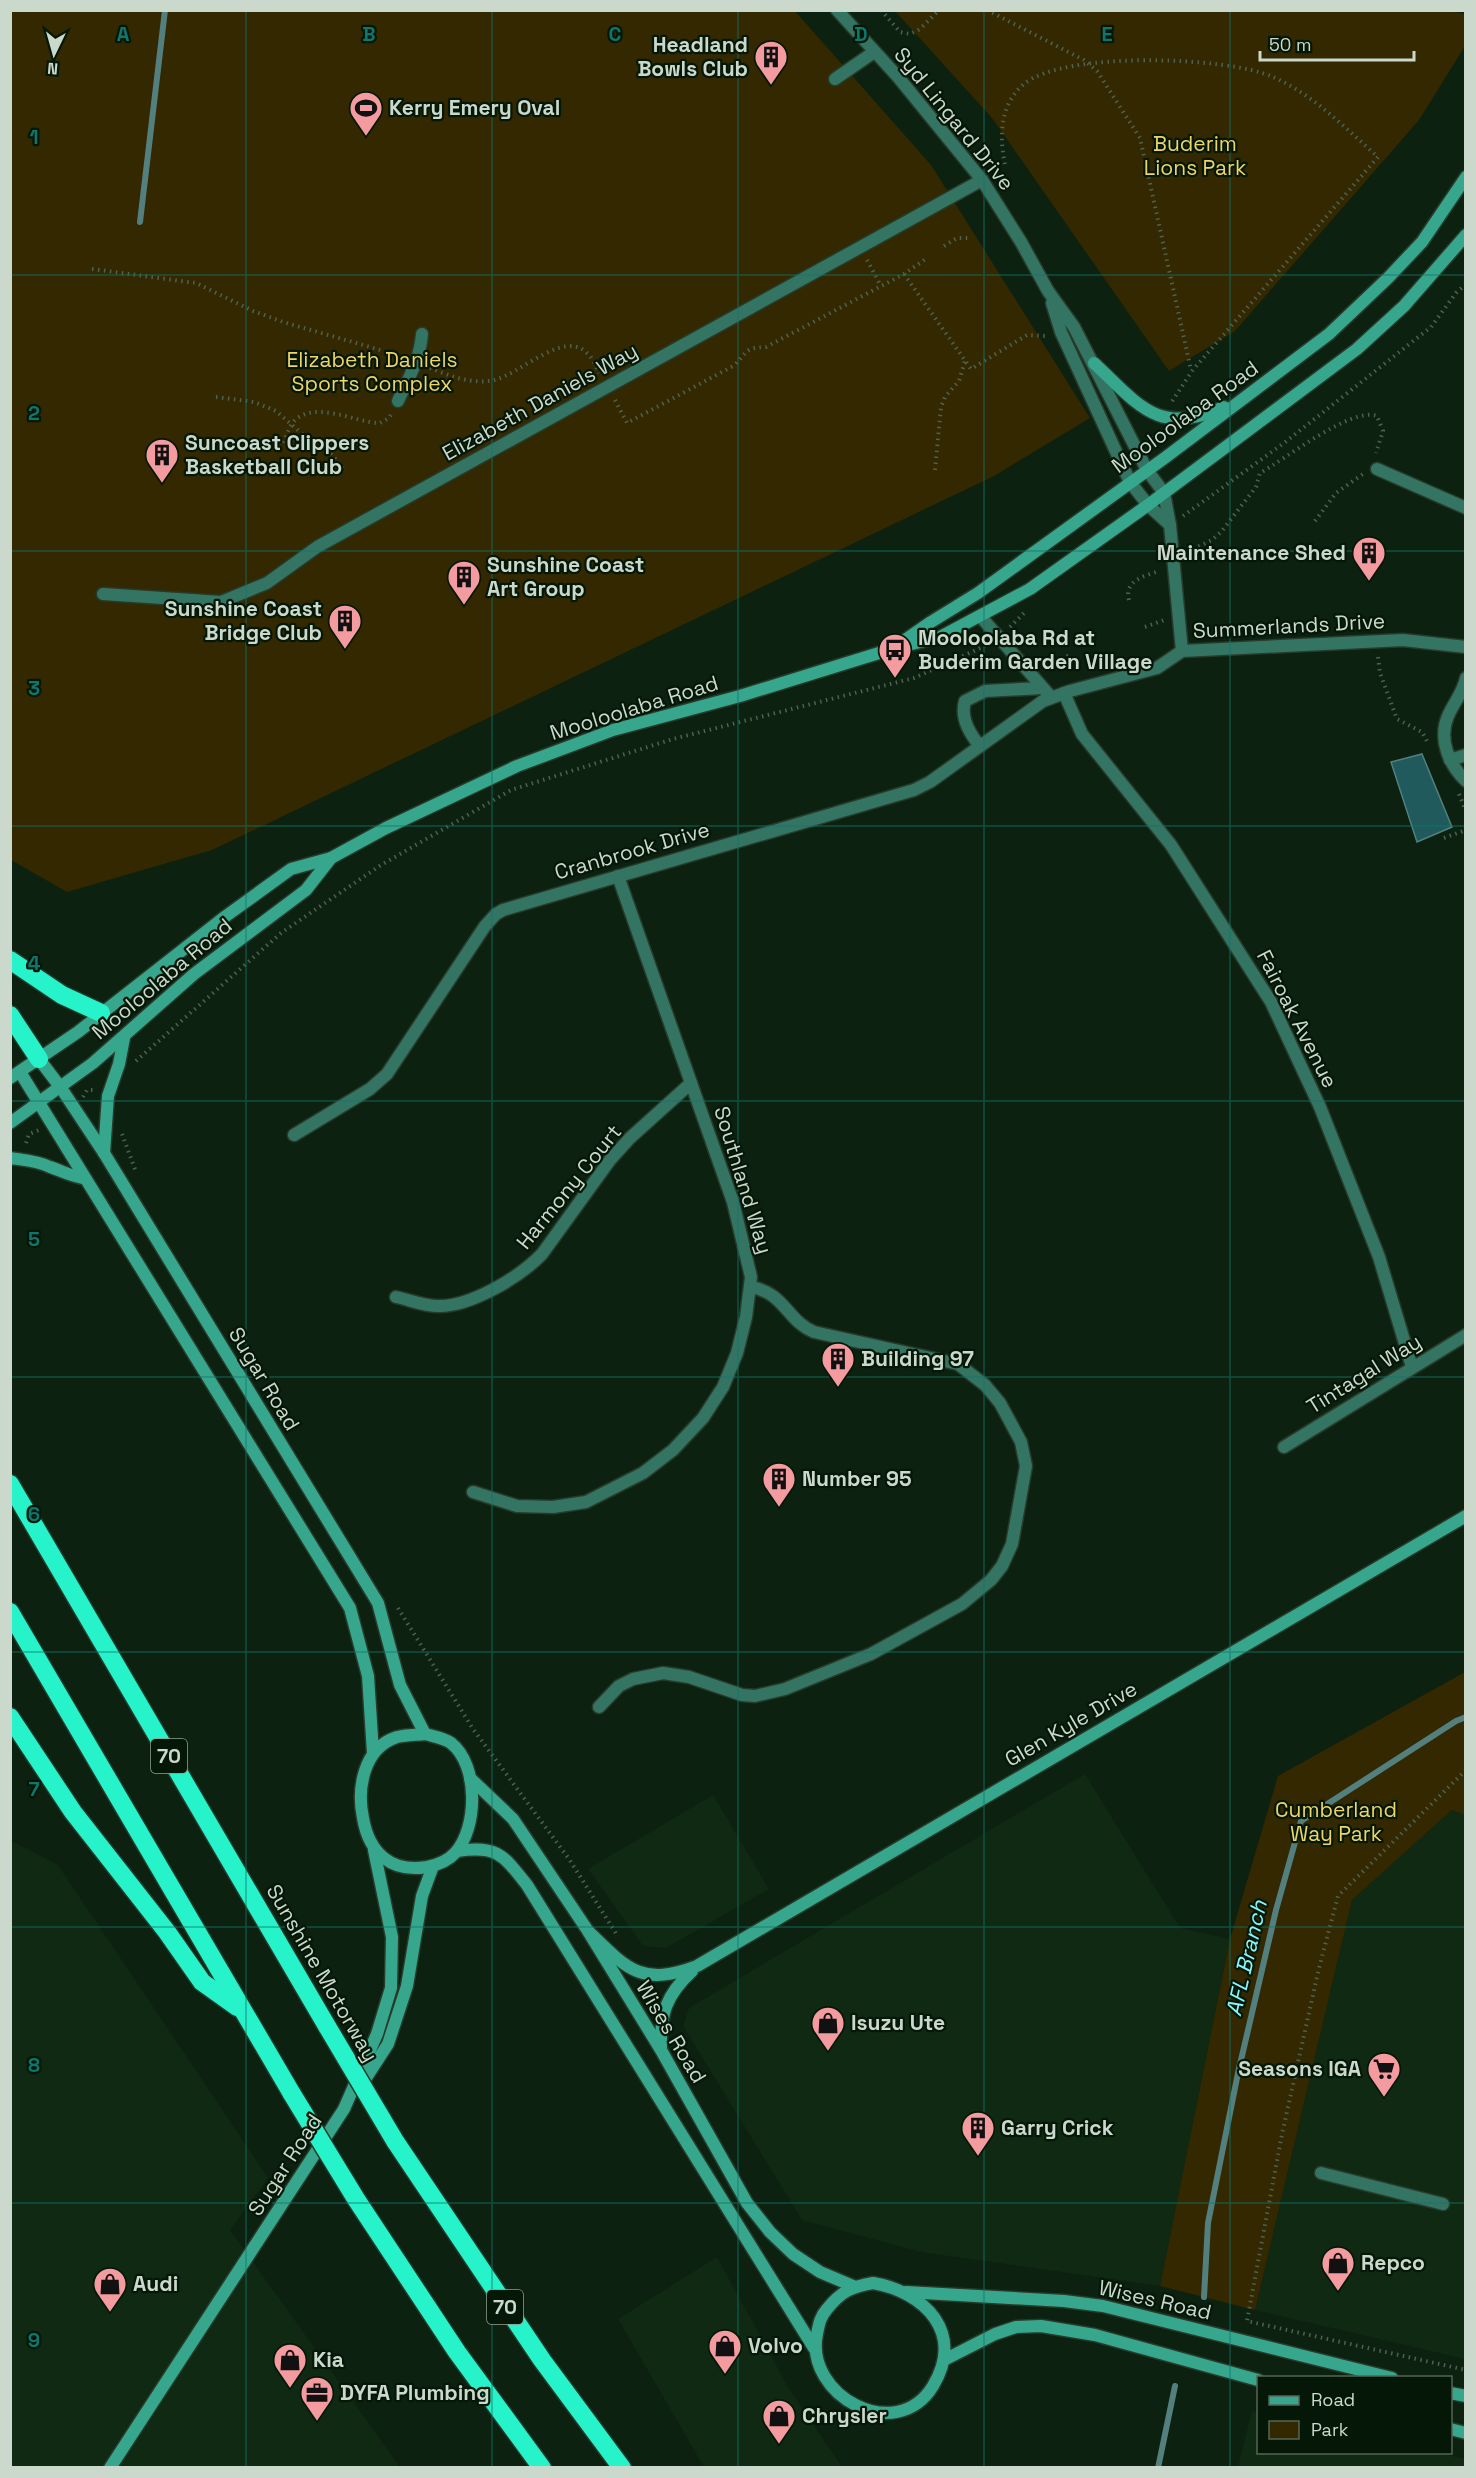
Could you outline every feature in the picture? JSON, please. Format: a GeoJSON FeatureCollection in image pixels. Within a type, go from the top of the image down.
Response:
{"type":"FeatureCollection","features":[{"type":"Feature","properties":{"kind":"highway"},"geometry":{"type":"LineString","coordinates":[[10,960],[62,995],[101,1013]]}},
{"type":"Feature","properties":{"kind":"highway"},"geometry":{"type":"LineString","coordinates":[[10,1015],[39,1059]]}},
{"type":"Feature","properties":{"kind":"highway","name":"Sunshine Motorway"},"geometry":{"type":"LineString","coordinates":[[10,1484],[394,2141],[536,2351],[622,2468]]}},
{"type":"Feature","properties":{"kind":"highway"},"geometry":{"type":"LineString","coordinates":[[10,1612],[291,2094],[356,2199],[457,2352],[542,2468]]}},
{"type":"Feature","properties":{"kind":"highway"},"geometry":{"type":"LineString","coordinates":[[10,1717],[72,1812],[160,1923],[202,1982],[243,2012]]}},
{"type":"Feature","properties":{"kind":"main road","name":"Mooloolaba Road"},"geometry":{"type":"LineString","coordinates":[[892,649],[978,594],[1329,334],[1422,242],[1465,180]]}},
{"type":"Feature","properties":{"kind":"main road","name":"Mooloolaba Road"},"geometry":{"type":"LineString","coordinates":[[15,1075],[291,869],[331,858],[386,828],[517,766],[613,730],[740,696],[892,649],[940,637],[1030,589],[1148,505],[1357,349],[1404,306],[1466,235]]}},
{"type":"Feature","properties":{"kind":"main road"},"geometry":{"type":"LineString","coordinates":[[1094,363],[1142,407],[1164,418],[1185,420],[1204,416],[1254,390]]}},
{"type":"Feature","properties":{"kind":"main road","name":"Mooloolaba Road"},"geometry":{"type":"LineString","coordinates":[[10,1123],[61,1088],[124,1038],[194,974],[306,890],[331,858]]}},
{"type":"Feature","properties":{"kind":"main road"},"geometry":{"type":"LineString","coordinates":[[104,1153],[108,1096],[119,1064],[124,1038]]}},
{"type":"Feature","properties":{"kind":"main road","name":"Sugar Road"},"geometry":{"type":"LineString","coordinates":[[39,1059],[104,1153],[378,1603],[400,1684],[425,1734]]}},
{"type":"Feature","properties":{"kind":"main road"},"geometry":{"type":"LineString","coordinates":[[15,1075],[39,1104],[350,1608],[368,1676],[373,1753],[363,1776],[360,1805],[364,1826],[374,1850],[389,1863],[411,1869],[433,1866],[450,1858],[458,1851],[468,1830],[472,1804],[466,1763],[450,1743],[425,1734],[396,1738],[373,1753]]}},
{"type":"Feature","properties":{"kind":"main road"},"geometry":{"type":"LineString","coordinates":[[10,1158],[30,1161],[50,1167],[65,1175],[83,1178]]}},
{"type":"Feature","properties":{"kind":"main road","name":"Glen Kyle Drive"},"geometry":{"type":"LineString","coordinates":[[697,1966],[1466,1516]]}},
{"type":"Feature","properties":{"kind":"main road","name":"Wises Road"},"geometry":{"type":"LineString","coordinates":[[470,1778],[513,1819],[588,1931],[661,2049],[747,2203],[770,2232],[802,2260],[820,2272],[853,2286]]}},
{"type":"Feature","properties":{"kind":"main road"},"geometry":{"type":"LineString","coordinates":[[458,1851],[480,1848],[503,1856],[527,1885],[814,2348],[821,2371],[834,2390],[868,2411],[889,2414],[910,2408],[928,2394],[940,2375],[944,2360],[942,2334],[934,2317],[922,2302],[906,2292],[873,2283],[853,2286],[837,2297],[821,2316],[814,2348]]}},
{"type":"Feature","properties":{"kind":"main road","name":"Sugar Road"},"geometry":{"type":"LineString","coordinates":[[110,2468],[344,2109],[377,2034],[391,1988],[392,1937],[374,1850]]}},
{"type":"Feature","properties":{"kind":"main road"},"geometry":{"type":"LineString","coordinates":[[344,2109],[388,2044],[407,1986],[422,1896],[433,1866]]}},
{"type":"Feature","properties":{"kind":"main road"},"geometry":{"type":"LineString","coordinates":[[588,1931],[622,1964],[642,1974],[656,1976],[678,1973],[697,1966]]}},
{"type":"Feature","properties":{"kind":"main road"},"geometry":{"type":"LineString","coordinates":[[661,2049],[663,2013],[670,1995],[697,1966]]}},
{"type":"Feature","properties":{"kind":"main road","name":"Wises Road"},"geometry":{"type":"LineString","coordinates":[[906,2292],[1064,2301],[1103,2306],[1384,2376]]}},
{"type":"Feature","properties":{"kind":"main road"},"geometry":{"type":"LineString","coordinates":[[944,2360],[995,2334],[1016,2327],[1041,2326],[1095,2336],[1257,2380]]}},
{"type":"Feature","properties":{"kind":"street","name":"Syd Lingard Drive"},"geometry":{"type":"LineString","coordinates":[[837,10],[898,77],[982,180],[1021,242],[1048,291],[1074,327],[1148,470],[1164,493]]}},
{"type":"Feature","properties":{"kind":"street"},"geometry":{"type":"LineString","coordinates":[[835,79],[874,52]]}},
{"type":"Feature","properties":{"kind":"street","name":"Elizabeth Daniels Way"},"geometry":{"type":"LineString","coordinates":[[103,594],[221,602],[267,583],[317,547],[982,180]]}},
{"type":"Feature","properties":{"kind":"street","name":"Syd Lingard Drive"},"geometry":{"type":"LineString","coordinates":[[1048,291],[1061,332],[1130,482],[1148,505],[1170,525]]}},
{"type":"Feature","properties":{"kind":"street"},"geometry":{"type":"LineString","coordinates":[[396,405],[417,364],[423,334]]}},
{"type":"Feature","properties":{"kind":"street"},"geometry":{"type":"LineString","coordinates":[[1373,466],[1466,508]]}},
{"type":"Feature","properties":{"kind":"street"},"geometry":{"type":"LineString","coordinates":[[1164,493],[1170,525],[1182,651]]}},
{"type":"Feature","properties":{"kind":"street"},"geometry":{"type":"LineString","coordinates":[[981,617],[1043,688]]}},
{"type":"Feature","properties":{"kind":"street","name":"Summerlands Drive"},"geometry":{"type":"LineString","coordinates":[[1043,688],[1064,693],[1157,668],[1182,651],[1403,640],[1466,646]]}},
{"type":"Feature","properties":{"kind":"street"},"geometry":{"type":"LineString","coordinates":[[1460,784],[1450,760],[1444,728],[1462,692],[1466,678]]}},
{"type":"Feature","properties":{"kind":"street"},"geometry":{"type":"LineString","coordinates":[[980,746],[966,725],[962,711],[965,701],[985,692],[1043,688]]}},
{"type":"Feature","properties":{"kind":"street","name":"Cranbrook Drive"},"geometry":{"type":"LineString","coordinates":[[294,1136],[370,1089],[387,1074],[485,926],[496,914],[510,907],[914,790],[930,782],[980,746],[1043,688]]}},
{"type":"Feature","properties":{"kind":"street","name":"Fairoak Avenue"},"geometry":{"type":"LineString","coordinates":[[1064,693],[1082,734],[1171,845],[1271,1002],[1320,1107],[1379,1257],[1412,1367]]}},
{"type":"Feature","properties":{"kind":"street"},"geometry":{"type":"LineString","coordinates":[[1450,760],[1466,755]]}},
{"type":"Feature","properties":{"kind":"street","name":"Southland Way"},"geometry":{"type":"LineString","coordinates":[[473,1492],[517,1506],[553,1508],[586,1502],[644,1473],[673,1450],[703,1418],[723,1387],[737,1353],[751,1287],[749,1264],[733,1202],[618,876]]}},
{"type":"Feature","properties":{"kind":"street","name":"Harmony Court"},"geometry":{"type":"LineString","coordinates":[[396,1297],[426,1305],[451,1305],[464,1302],[529,1267],[542,1254],[610,1160],[630,1138],[691,1083]]}},
{"type":"Feature","properties":{"kind":"street"},"geometry":{"type":"LineString","coordinates":[[599,1707],[619,1686],[633,1679],[663,1673],[689,1677],[742,1695],[755,1696],[785,1689],[871,1654],[962,1604],[991,1580],[1002,1566],[1012,1544],[1026,1478],[1025,1456],[1010,1419],[985,1385],[968,1370],[946,1360],[814,1332],[800,1322],[772,1293],[751,1287]]}},
{"type":"Feature","properties":{"kind":"street","name":"Tintagal Way"},"geometry":{"type":"LineString","coordinates":[[1284,1447],[1466,1335]]}},
{"type":"Feature","properties":{"kind":"street"},"geometry":{"type":"LineString","coordinates":[[1321,2173],[1443,2204]]}},
{"type":"Feature","properties":{"kind":"path"},"geometry":{"type":"LineString","coordinates":[[880,10],[900,32],[910,34],[920,29],[939,10]]}},
{"type":"Feature","properties":{"kind":"path"},"geometry":{"type":"LineString","coordinates":[[987,10],[1088,63],[1097,71],[1140,138],[1192,371]]}},
{"type":"Feature","properties":{"kind":"path"},"geometry":{"type":"LineString","coordinates":[[1005,164],[1001,124],[1005,111],[1018,89],[1040,75],[1088,63],[1203,62],[1243,68],[1271,76],[1301,91],[1378,157],[1192,371],[1167,408]]}},
{"type":"Feature","properties":{"kind":"path"},"geometry":{"type":"LineString","coordinates":[[944,246],[957,238],[968,238]]}},
{"type":"Feature","properties":{"kind":"path"},"geometry":{"type":"LineString","coordinates":[[861,248],[881,286]]}},
{"type":"Feature","properties":{"kind":"path"},"geometry":{"type":"LineString","coordinates":[[614,399],[627,423],[735,365],[745,351],[755,347],[766,347],[904,274],[927,258]]}},
{"type":"Feature","properties":{"kind":"path"},"geometry":{"type":"LineString","coordinates":[[92,269],[196,283],[253,311],[283,322],[377,349],[451,376],[491,381],[502,378],[550,351],[567,346],[575,346],[589,354],[599,373]]}},
{"type":"Feature","properties":{"kind":"path"},"geometry":{"type":"LineString","coordinates":[[904,274],[971,369],[1027,335],[1049,336]]}},
{"type":"Feature","properties":{"kind":"path"},"geometry":{"type":"LineString","coordinates":[[1182,516],[1284,443],[1431,327],[1456,292],[1466,284]]}},
{"type":"Feature","properties":{"kind":"path"},"geometry":{"type":"LineString","coordinates":[[1001,342],[1005,348]]}},
{"type":"Feature","properties":{"kind":"path"},"geometry":{"type":"LineString","coordinates":[[934,470],[941,407],[945,397],[959,381],[965,360]]}},
{"type":"Feature","properties":{"kind":"path"},"geometry":{"type":"LineString","coordinates":[[216,397],[255,403],[276,411],[308,439],[327,448],[343,468]]}},
{"type":"Feature","properties":{"kind":"path"},"geometry":{"type":"LineString","coordinates":[[250,406],[255,403]]}},
{"type":"Feature","properties":{"kind":"path"},"geometry":{"type":"LineString","coordinates":[[271,445],[282,443],[292,424],[301,416],[322,412],[335,413],[380,423],[389,418],[396,405]]}},
{"type":"Feature","properties":{"kind":"path"},"geometry":{"type":"LineString","coordinates":[[1193,549],[1212,540],[1221,532],[1256,487],[1260,473],[1284,460],[1325,431],[1362,415],[1377,416],[1383,431],[1373,466],[1336,493],[1315,521]]}},
{"type":"Feature","properties":{"kind":"path"},"geometry":{"type":"LineString","coordinates":[[1144,441],[1153,438],[1160,449]]}},
{"type":"Feature","properties":{"kind":"path"},"geometry":{"type":"LineString","coordinates":[[1129,600],[1128,591],[1133,582],[1164,569]]}},
{"type":"Feature","properties":{"kind":"path"},"geometry":{"type":"LineString","coordinates":[[1377,641],[1380,673],[1393,712],[1402,723],[1425,735],[1429,746]]}},
{"type":"Feature","properties":{"kind":"path"},"geometry":{"type":"LineString","coordinates":[[132,1070],[137,1059],[280,933],[381,865],[511,790],[673,740],[914,678],[987,645]]}},
{"type":"Feature","properties":{"kind":"path"},"geometry":{"type":"LineString","coordinates":[[1043,688],[1052,663],[1070,655]]}},
{"type":"Feature","properties":{"kind":"path"},"geometry":{"type":"LineString","coordinates":[[1460,784],[1466,810]]}},
{"type":"Feature","properties":{"kind":"path"},"geometry":{"type":"LineString","coordinates":[[1444,838],[1466,830]]}},
{"type":"Feature","properties":{"kind":"path"},"geometry":{"type":"LineString","coordinates":[[82,1098],[87,1090],[97,1090]]}},
{"type":"Feature","properties":{"kind":"path"},"geometry":{"type":"LineString","coordinates":[[26,1143],[29,1134],[40,1129]]}},
{"type":"Feature","properties":{"kind":"path"},"geometry":{"type":"LineString","coordinates":[[120,1129],[138,1178]]}},
{"type":"Feature","properties":{"kind":"path"},"geometry":{"type":"LineString","coordinates":[[397,1608],[473,1729],[569,1858],[620,1938]]}},
{"type":"Feature","properties":{"kind":"path"},"geometry":{"type":"LineString","coordinates":[[1466,1770],[1338,1896],[1319,1968],[1282,2134],[1247,2321],[1466,2370]]}},
{"type":"Feature","properties":{"kind":"shaded area"},"geometry":{"type":"Polygon","coordinates":[[[1085,1774],[1180,1928],[1230,1939],[1160,2286],[921,2252],[802,2220],[683,2026],[689,2008],[1085,1774]]]}},
{"type":"Feature","properties":{"kind":"shaded area"},"geometry":{"type":"Polygon","coordinates":[[[713,1795],[769,1889],[666,1948],[643,1946],[588,1869],[713,1795]]]}},
{"type":"Feature","properties":{"kind":"shaded area"},"geometry":{"type":"Polygon","coordinates":[[[1452,1810],[1465,1815],[1465,2359],[1255,2310],[1352,1900],[1452,1810]]]}},
{"type":"Feature","properties":{"kind":"shaded area"},"geometry":{"type":"Polygon","coordinates":[[[10,1840],[58,1865],[268,2178],[230,2230],[400,2467],[11,2467],[10,1840]]]}},
{"type":"Feature","properties":{"kind":"shaded area"},"geometry":{"type":"Polygon","coordinates":[[[717,2257],[788,2387],[842,2467],[704,2467],[618,2319],[717,2257]]]}},
{"type":"Feature","properties":{"kind":"shaded area"},"geometry":{"type":"Polygon","coordinates":[[[1252,2411],[1257,2412],[1257,2454],[1444,2454],[1465,2459],[1465,2467],[1238,2467],[1252,2411]]]}},
{"type":"Feature","properties":{"kind":"green space","name":"Elizabeth Daniels Sports Complex"},"geometry":{"type":"Polygon","coordinates":[[[11,11],[795,11],[931,165],[1090,418],[994,476],[212,850],[67,892],[11,860],[11,11]]]}},
{"type":"Feature","properties":{"kind":"green space","name":"Buderim Lions Park"},"geometry":{"type":"Polygon","coordinates":[[[895,11],[1450,11],[1465,14],[1465,46],[1419,120],[1235,331],[1169,371],[992,118],[895,11]]]}},
{"type":"Feature","properties":{"kind":"green space","name":"Cumberland Way Park"},"geometry":{"type":"Polygon","coordinates":[[[1465,1672],[1465,1815],[1452,1810],[1352,1900],[1255,2310],[1160,2286],[1230,1939],[1278,1776],[1465,1672]]]}},
{"type":"Feature","properties":{"kind":"water"},"geometry":{"type":"Polygon","coordinates":[[[1422,754],[1452,827],[1417,842],[1391,762],[1422,754]]]}},
{"type":"Feature","properties":{"kind":"waterway"},"geometry":{"type":"LineString","coordinates":[[140,222],[165,10]]}},
{"type":"Feature","properties":{"kind":"waterway","name":"AFL Branch"},"geometry":{"type":"LineString","coordinates":[[1204,2297],[1208,2223],[1238,2073],[1276,1910],[1301,1821],[1456,1721],[1466,1717]]}},
{"type":"Feature","properties":{"kind":"waterway","name":"AFL Branch"},"geometry":{"type":"LineString","coordinates":[[1158,2468],[1175,2386]]}},
{"type":"Feature","properties":{"kind":"place","name":"Headland Bowls Club"},"geometry":{"type":"Point","coordinates":[771,86]}},
{"type":"Feature","properties":{"kind":"place","name":"Kerry Emery Oval"},"geometry":{"type":"Point","coordinates":[366,137]}},
{"type":"Feature","properties":{"kind":"place","name":"Suncoast Clippers Basketball Club"},"geometry":{"type":"Point","coordinates":[162,484]}},
{"type":"Feature","properties":{"kind":"place","name":"Maintenance Shed"},"geometry":{"type":"Point","coordinates":[1369,582]}},
{"type":"Feature","properties":{"kind":"place","name":"Sunshine Coast Art Group"},"geometry":{"type":"Point","coordinates":[464,606]}},
{"type":"Feature","properties":{"kind":"place","name":"Sunshine Coast Bridge Club"},"geometry":{"type":"Point","coordinates":[345,650]}},
{"type":"Feature","properties":{"kind":"place","name":"Mooloolaba Rd at Buderim Garden Village"},"geometry":{"type":"Point","coordinates":[895,679]}},
{"type":"Feature","properties":{"kind":"place","name":"Building 97"},"geometry":{"type":"Point","coordinates":[838,1388]}},
{"type":"Feature","properties":{"kind":"place","name":"Number 95"},"geometry":{"type":"Point","coordinates":[779,1508]}},
{"type":"Feature","properties":{"kind":"place","name":"Isuzu Ute"},"geometry":{"type":"Point","coordinates":[828,2052]}},
{"type":"Feature","properties":{"kind":"place","name":"Seasons IGA"},"geometry":{"type":"Point","coordinates":[1384,2098]}},
{"type":"Feature","properties":{"kind":"place","name":"Garry Crick"},"geometry":{"type":"Point","coordinates":[978,2157]}},
{"type":"Feature","properties":{"kind":"place","name":"Repco"},"geometry":{"type":"Point","coordinates":[1338,2292]}},
{"type":"Feature","properties":{"kind":"place","name":"Audi"},"geometry":{"type":"Point","coordinates":[110,2313]}},
{"type":"Feature","properties":{"kind":"place","name":"Volvo"},"geometry":{"type":"Point","coordinates":[725,2375]}},
{"type":"Feature","properties":{"kind":"place","name":"Kia"},"geometry":{"type":"Point","coordinates":[290,2389]}},
{"type":"Feature","properties":{"kind":"place","name":"DYFA Plumbing"},"geometry":{"type":"Point","coordinates":[317,2422]}},
{"type":"Feature","properties":{"kind":"place","name":"Chrysler"},"geometry":{"type":"Point","coordinates":[779,2445]}}]}
